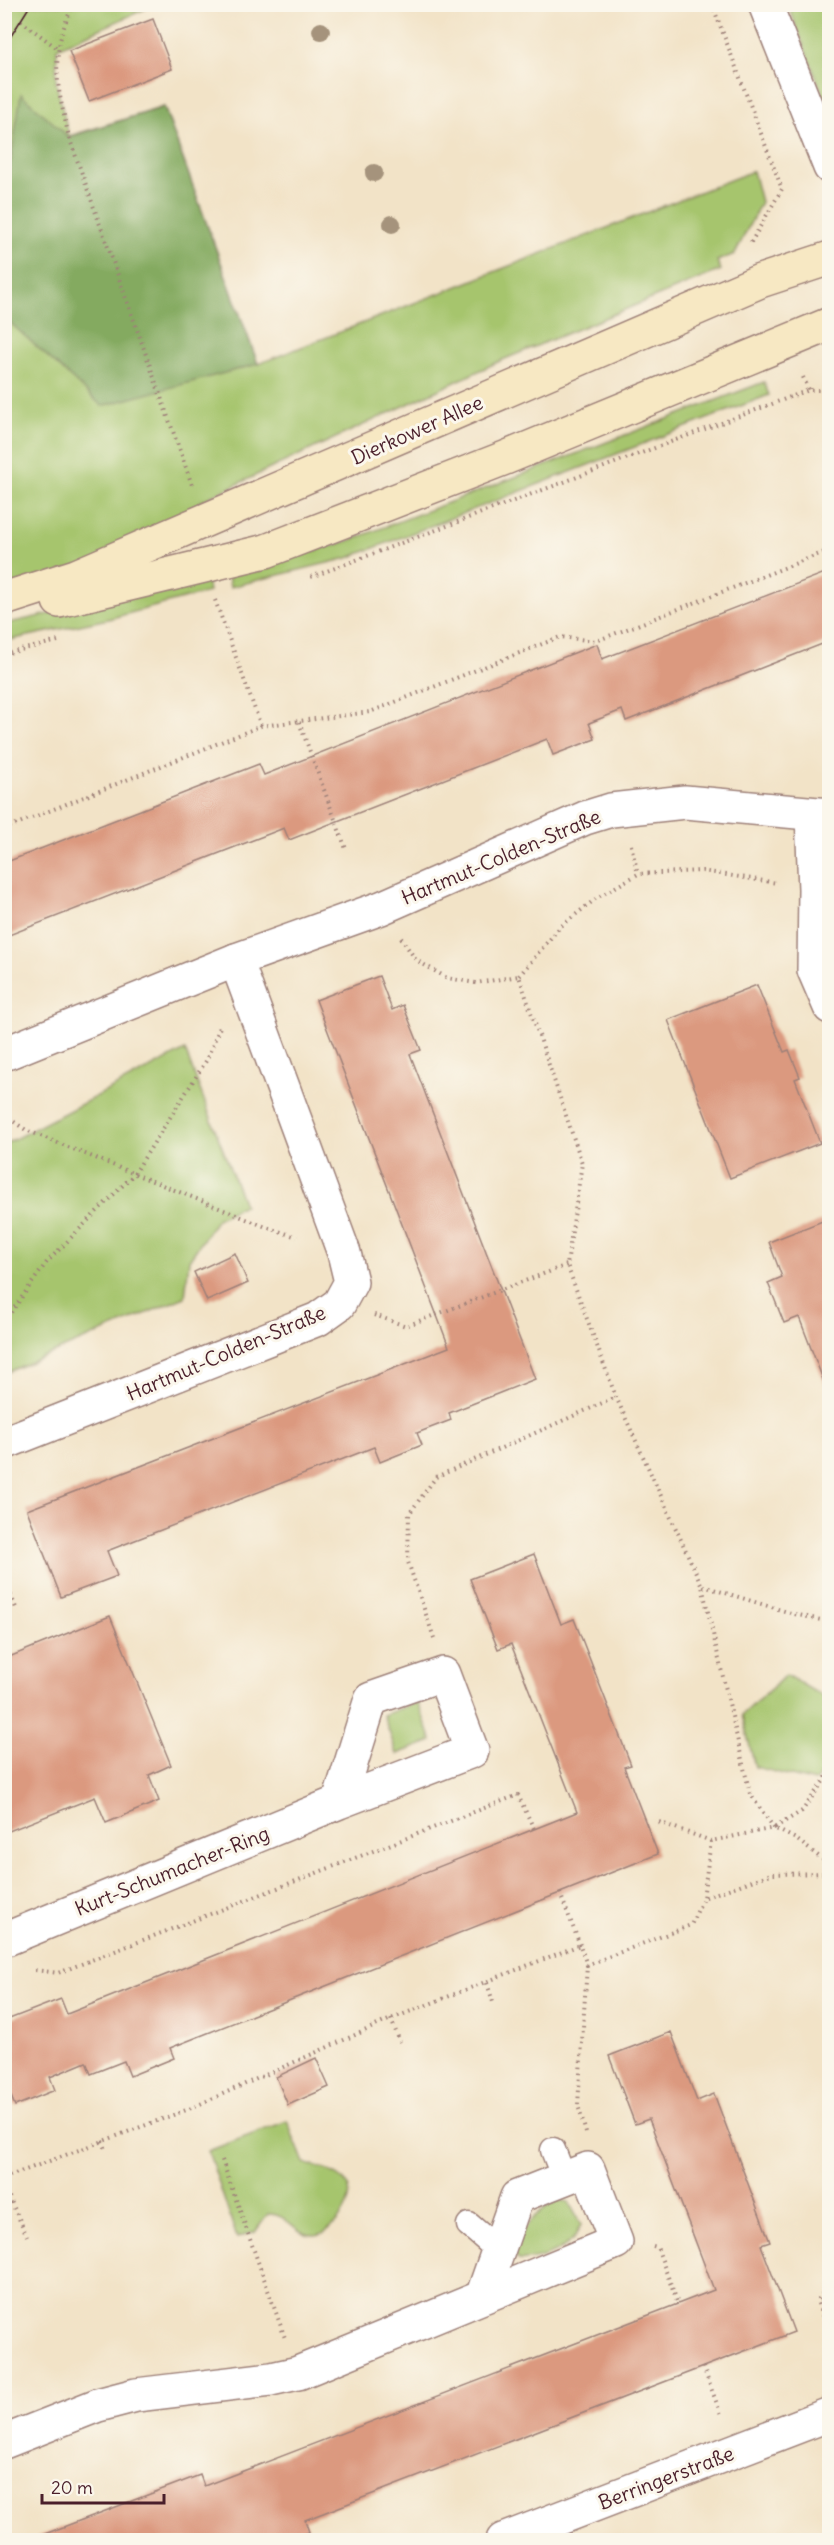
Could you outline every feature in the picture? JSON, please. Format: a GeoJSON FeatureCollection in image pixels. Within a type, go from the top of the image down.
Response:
{"type":"FeatureCollection","features":[{"type":"Feature","properties":{"kind":"main road","name":"Dierkower Allee"},"geometry":{"type":"LineString","coordinates":[[4,599],[76,576],[206,522],[760,281],[830,258]]}},
{"type":"Feature","properties":{"kind":"main road"},"geometry":{"type":"LineString","coordinates":[[4,614],[266,551],[505,458],[830,324]]}},
{"type":"Feature","properties":{"kind":"street"},"geometry":{"type":"LineString","coordinates":[[765,4],[830,167]]}},
{"type":"Feature","properties":{"kind":"street","name":"Hartmut-Colden-Straße"},"geometry":{"type":"LineString","coordinates":[[4,1054],[239,967],[381,908],[585,818],[611,810],[685,802],[821,815],[815,889],[814,970],[830,1007]]}},
{"type":"Feature","properties":{"kind":"street","name":"Hartmut-Colden-Straße"},"geometry":{"type":"LineString","coordinates":[[4,1443],[318,1318],[339,1304],[351,1282],[344,1253],[239,967]]}},
{"type":"Feature","properties":{"kind":"street"},"geometry":{"type":"LineString","coordinates":[[339,1802],[371,1699],[443,1674]]}},
{"type":"Feature","properties":{"kind":"street","name":"Kurt-Schumacher-Ring"},"geometry":{"type":"LineString","coordinates":[[4,1940],[339,1802],[472,1751],[443,1674]]}},
{"type":"Feature","properties":{"kind":"street"},"geometry":{"type":"LineString","coordinates":[[4,2442],[98,2405],[136,2395],[271,2379],[298,2373],[616,2242],[568,2166],[517,2197],[482,2296]]}},
{"type":"Feature","properties":{"kind":"street","name":"Berringerstraße"},"geometry":{"type":"LineString","coordinates":[[503,2541],[830,2414]]}},
{"type":"Feature","properties":{"kind":"lane"},"geometry":{"type":"LineString","coordinates":[[469,2225],[498,2250]]}},
{"type":"Feature","properties":{"kind":"path"},"geometry":{"type":"LineString","coordinates":[[74,4],[57,48],[56,83],[69,137],[206,522]]}},
{"type":"Feature","properties":{"kind":"path"},"geometry":{"type":"LineString","coordinates":[[712,4],[782,189],[746,250]]}},
{"type":"Feature","properties":{"kind":"path"},"geometry":{"type":"LineString","coordinates":[[21,21],[57,48]]}},
{"type":"Feature","properties":{"kind":"path"},"geometry":{"type":"LineString","coordinates":[[809,390],[830,390]]}},
{"type":"Feature","properties":{"kind":"path"},"geometry":{"type":"LineString","coordinates":[[4,829],[261,726],[370,712],[560,637],[596,640],[830,550]]}},
{"type":"Feature","properties":{"kind":"path"},"geometry":{"type":"LineString","coordinates":[[210,564],[215,602],[261,726]]}},
{"type":"Feature","properties":{"kind":"path"},"geometry":{"type":"LineString","coordinates":[[299,722],[346,849]]}},
{"type":"Feature","properties":{"kind":"path"},"geometry":{"type":"LineString","coordinates":[[381,908],[416,960],[447,978],[476,983],[519,976],[560,927],[598,897],[638,874],[702,870],[815,889]]}},
{"type":"Feature","properties":{"kind":"path"},"geometry":{"type":"LineString","coordinates":[[4,1322],[47,1262],[134,1174],[206,1061],[239,967]]}},
{"type":"Feature","properties":{"kind":"path"},"geometry":{"type":"LineString","coordinates":[[519,976],[582,1163],[567,1265],[616,1397],[702,1586],[750,1794],[774,1828],[796,1839],[830,1865]]}},
{"type":"Feature","properties":{"kind":"path"},"geometry":{"type":"LineString","coordinates":[[4,1115],[27,1130],[134,1174],[266,1227],[344,1253]]}},
{"type":"Feature","properties":{"kind":"path"},"geometry":{"type":"LineString","coordinates":[[406,1326],[567,1265]]}},
{"type":"Feature","properties":{"kind":"path"},"geometry":{"type":"LineString","coordinates":[[443,1674],[433,1635],[408,1562],[409,1514],[436,1477],[616,1397]]}},
{"type":"Feature","properties":{"kind":"path"},"geometry":{"type":"LineString","coordinates":[[4,1578],[16,1608]]}},
{"type":"Feature","properties":{"kind":"path"},"geometry":{"type":"LineString","coordinates":[[702,1586],[794,1614],[830,1622]]}},
{"type":"Feature","properties":{"kind":"path"},"geometry":{"type":"LineString","coordinates":[[659,1822],[711,1840],[774,1828],[802,1811],[830,1772]]}},
{"type":"Feature","properties":{"kind":"path"},"geometry":{"type":"LineString","coordinates":[[26,1969],[58,1972],[518,1795],[534,1829]]}},
{"type":"Feature","properties":{"kind":"path"},"geometry":{"type":"LineString","coordinates":[[587,1965],[691,1925],[703,1898],[711,1840]]}},
{"type":"Feature","properties":{"kind":"path"},"geometry":{"type":"LineString","coordinates":[[703,1898],[771,1874],[830,1873]]}},
{"type":"Feature","properties":{"kind":"path"},"geometry":{"type":"LineString","coordinates":[[560,1893],[587,1965],[578,2105],[591,2148],[568,2166]]}},
{"type":"Feature","properties":{"kind":"path"},"geometry":{"type":"LineString","coordinates":[[4,2178],[189,2109],[391,2019],[580,1945]]}},
{"type":"Feature","properties":{"kind":"path"},"geometry":{"type":"LineString","coordinates":[[487,1983],[494,2002]]}},
{"type":"Feature","properties":{"kind":"path"},"geometry":{"type":"LineString","coordinates":[[391,2019],[400,2042]]}},
{"type":"Feature","properties":{"kind":"path"},"geometry":{"type":"LineString","coordinates":[[102,2141],[107,2151]]}},
{"type":"Feature","properties":{"kind":"path"},"geometry":{"type":"LineString","coordinates":[[222,2160],[298,2373]]}},
{"type":"Feature","properties":{"kind":"path"},"geometry":{"type":"LineString","coordinates":[[4,2186],[27,2236]]}},
{"type":"Feature","properties":{"kind":"path"},"geometry":{"type":"LineString","coordinates":[[657,2247],[678,2304]]}},
{"type":"Feature","properties":{"kind":"path"},"geometry":{"type":"LineString","coordinates":[[830,2284],[817,2301],[830,2337]]}},
{"type":"Feature","properties":{"kind":"path"},"geometry":{"type":"LineString","coordinates":[[703,2367],[735,2451]]}},
{"type":"Feature","properties":{"kind":"green space"},"geometry":{"type":"Polygon","coordinates":[[[5,5],[154,5],[57,48],[56,83],[69,136],[164,107],[258,364],[753,171],[761,202],[735,254],[717,261],[721,270],[500,361],[199,502],[206,522],[5,599],[5,5]]]}},
{"type":"Feature","properties":{"kind":"green space"},"geometry":{"type":"Polygon","coordinates":[[[788,5],[829,5],[829,111],[788,5]]]}},
{"type":"Feature","properties":{"kind":"green space"},"geometry":{"type":"Polygon","coordinates":[[[21,94],[69,137],[164,107],[258,364],[102,406],[5,318],[5,197],[21,94]]]}},
{"type":"Feature","properties":{"kind":"green space"},"geometry":{"type":"Polygon","coordinates":[[[764,382],[769,395],[348,558],[230,587],[228,576],[348,541],[764,382]]]}},
{"type":"Feature","properties":{"kind":"green space"},"geometry":{"type":"Polygon","coordinates":[[[207,579],[209,592],[108,619],[5,641],[4,624],[207,579]]]}},
{"type":"Feature","properties":{"kind":"green space"},"geometry":{"type":"Polygon","coordinates":[[[185,1050],[244,1205],[217,1219],[189,1260],[185,1297],[5,1373],[5,1144],[185,1050]]]}},
{"type":"Feature","properties":{"kind":"green space"},"geometry":{"type":"Polygon","coordinates":[[[786,1675],[829,1700],[829,1763],[815,1782],[755,1767],[742,1715],[786,1675]]]}},
{"type":"Feature","properties":{"kind":"green space"},"geometry":{"type":"Polygon","coordinates":[[[418,1702],[432,1741],[397,1754],[383,1715],[418,1702]]]}},
{"type":"Feature","properties":{"kind":"green space"},"geometry":{"type":"Polygon","coordinates":[[[287,2121],[304,2163],[329,2171],[345,2181],[350,2193],[345,2210],[334,2225],[319,2234],[306,2234],[281,2217],[268,2214],[255,2232],[237,2238],[208,2151],[287,2121]]]}},
{"type":"Feature","properties":{"kind":"green space"},"geometry":{"type":"Polygon","coordinates":[[[558,2200],[569,2202],[581,2225],[575,2237],[548,2255],[519,2260],[514,2254],[524,2229],[543,2210],[558,2200]]]}},
{"type":"Feature","properties":{"kind":"building"},"geometry":{"type":"Polygon","coordinates":[[[153,19],[172,69],[89,101],[69,51],[153,19]]]}},
{"type":"Feature","properties":{"kind":"building"},"geometry":{"type":"Polygon","coordinates":[[[830,571],[830,641],[626,721],[622,710],[589,723],[595,739],[553,755],[547,739],[289,840],[284,828],[4,937],[4,863],[259,764],[264,775],[597,644],[602,659],[830,571]]]}},
{"type":"Feature","properties":{"kind":"building"},"geometry":{"type":"Polygon","coordinates":[[[379,976],[392,1010],[403,1005],[421,1050],[410,1054],[535,1379],[449,1413],[451,1420],[417,1433],[422,1445],[380,1462],[374,1447],[107,1551],[117,1576],[61,1597],[27,1510],[449,1347],[316,1000],[379,976]]]}},
{"type":"Feature","properties":{"kind":"building"},"geometry":{"type":"Polygon","coordinates":[[[757,985],[784,1052],[789,1050],[800,1077],[795,1079],[820,1143],[730,1178],[668,1020],[757,985]]]}},
{"type":"Feature","properties":{"kind":"building"},"geometry":{"type":"Polygon","coordinates":[[[830,1218],[829,1395],[799,1317],[784,1323],[768,1283],[782,1277],[769,1242],[830,1218]]]}},
{"type":"Feature","properties":{"kind":"building"},"geometry":{"type":"Polygon","coordinates":[[[235,1253],[248,1283],[207,1301],[194,1272],[235,1253]]]}},
{"type":"Feature","properties":{"kind":"building"},"geometry":{"type":"Polygon","coordinates":[[[534,1554],[561,1624],[574,1619],[631,1765],[624,1767],[658,1854],[170,2048],[174,2058],[130,2076],[124,2061],[91,2074],[86,2062],[50,2077],[55,2090],[15,2106],[8,2089],[4,2090],[4,2021],[61,1999],[67,2014],[577,1812],[511,1644],[498,1649],[470,1579],[534,1554]]]}},
{"type":"Feature","properties":{"kind":"building"},"geometry":{"type":"Polygon","coordinates":[[[110,1616],[171,1765],[149,1775],[159,1801],[106,1823],[95,1797],[4,1833],[4,1659],[110,1616]]]}},
{"type":"Feature","properties":{"kind":"building"},"geometry":{"type":"Polygon","coordinates":[[[671,2032],[697,2101],[714,2094],[770,2242],[761,2245],[794,2332],[305,2520],[309,2532],[287,2540],[225,2540],[224,2538],[217,2540],[29,2540],[200,2475],[204,2486],[714,2290],[649,2119],[635,2124],[609,2056],[671,2032]]]}},
{"type":"Feature","properties":{"kind":"building"},"geometry":{"type":"Polygon","coordinates":[[[316,2058],[329,2087],[288,2105],[276,2077],[316,2058]]]}},
{"type":"Feature","properties":{"kind":"tram line"},"geometry":{"type":"LineString","coordinates":[[4,47],[31,4]]}}]}
